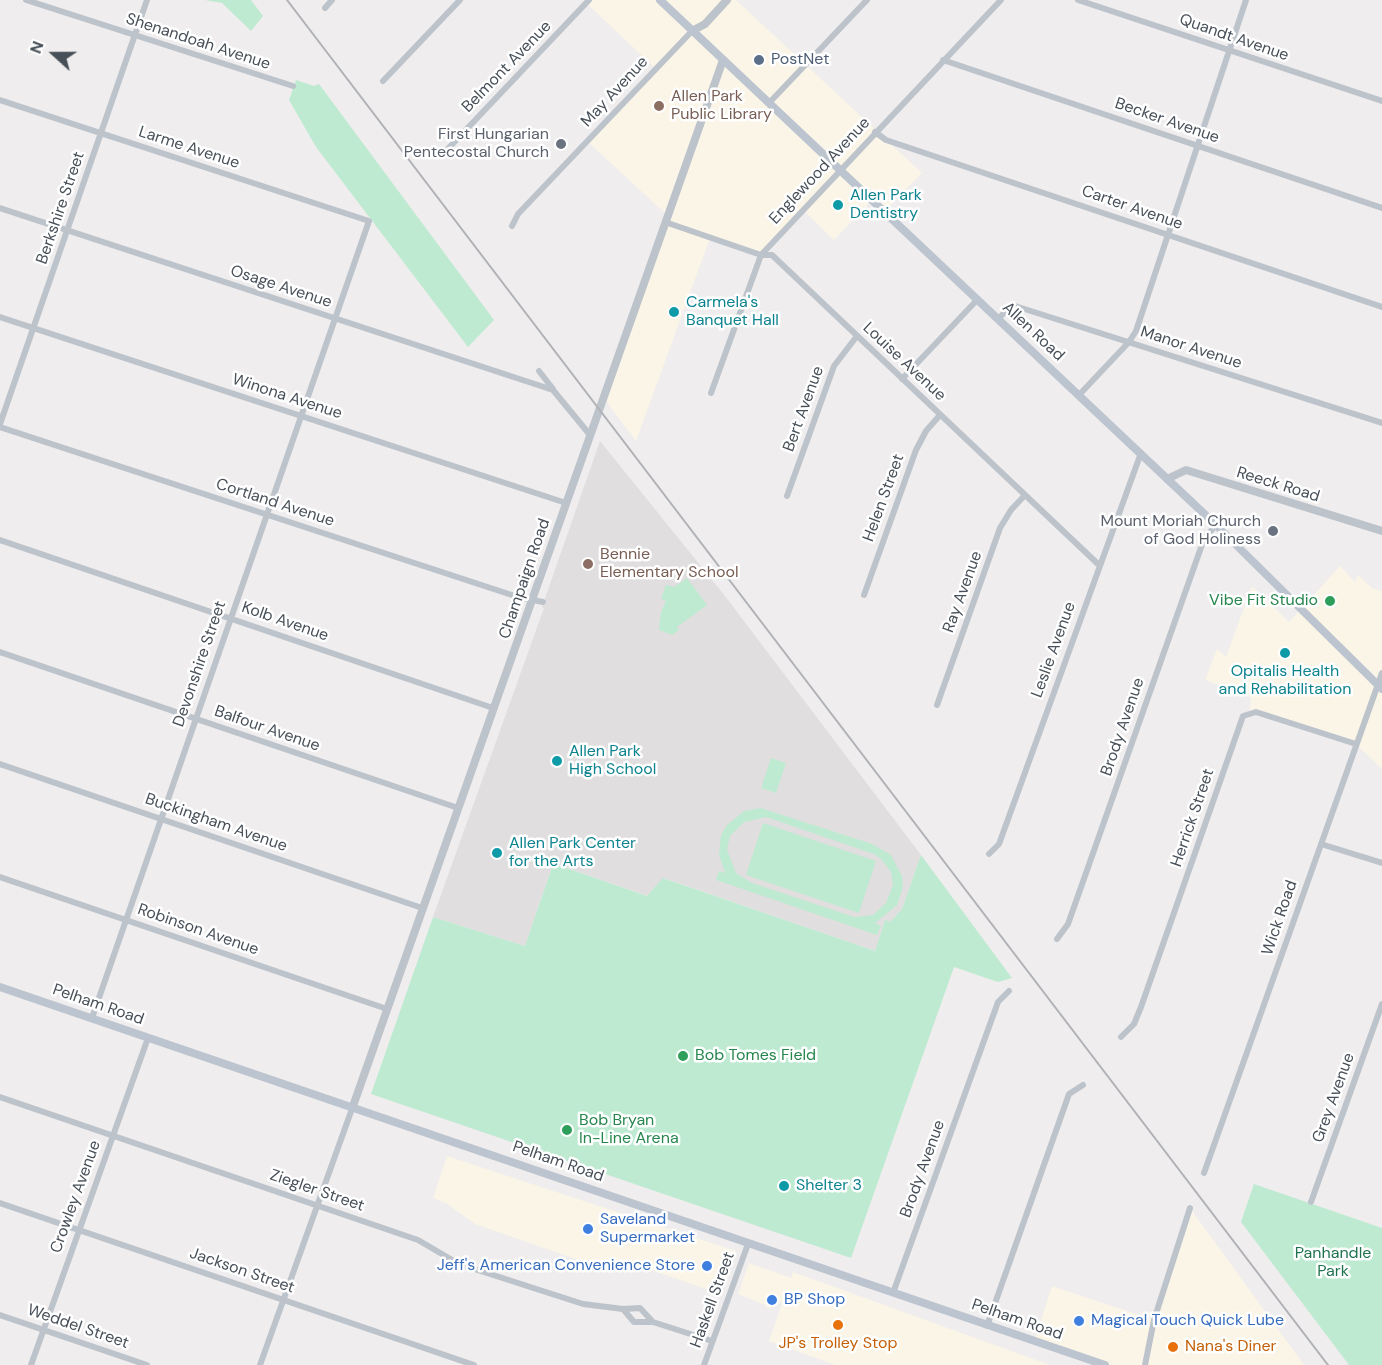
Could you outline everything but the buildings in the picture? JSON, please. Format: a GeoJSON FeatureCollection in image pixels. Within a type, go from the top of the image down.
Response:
{"type":"FeatureCollection","features":[{"type":"Feature","properties":{"kind":"main road","name":"Allen Road"},"geometry":{"type":"LineString","coordinates":[[660,0],[1216,525],[1380,686]]}},
{"type":"Feature","properties":{"kind":"main road","name":"Pelham Road"},"geometry":{"type":"LineString","coordinates":[[0,987],[1106,1365]]}},
{"type":"Feature","properties":{"kind":"street","name":"Shenandoah Avenue"},"geometry":{"type":"LineString","coordinates":[[26,0],[293,86]]}},
{"type":"Feature","properties":{"kind":"street","name":"Berkshire Street"},"geometry":{"type":"LineString","coordinates":[[0,426],[147,0]]}},
{"type":"Feature","properties":{"kind":"street"},"geometry":{"type":"LineString","coordinates":[[325,8],[332,0]]}},
{"type":"Feature","properties":{"kind":"street"},"geometry":{"type":"LineString","coordinates":[[383,81],[460,0]]}},
{"type":"Feature","properties":{"kind":"street","name":"Belmont Avenue"},"geometry":{"type":"LineString","coordinates":[[444,153],[590,0]]}},
{"type":"Feature","properties":{"kind":"street"},"geometry":{"type":"LineString","coordinates":[[692,31],[705,24],[727,0]]}},
{"type":"Feature","properties":{"kind":"street"},"geometry":{"type":"LineString","coordinates":[[769,103],[867,0]]}},
{"type":"Feature","properties":{"kind":"street","name":"Englewood Avenue"},"geometry":{"type":"LineString","coordinates":[[711,393],[761,255],[1001,0]]}},
{"type":"Feature","properties":{"kind":"street","name":"Quandt Avenue"},"geometry":{"type":"LineString","coordinates":[[1078,0],[1382,101]]}},
{"type":"Feature","properties":{"kind":"street"},"geometry":{"type":"LineString","coordinates":[[1079,396],[1129,342],[1136,331],[1246,0]]}},
{"type":"Feature","properties":{"kind":"street","name":"May Avenue"},"geometry":{"type":"LineString","coordinates":[[512,226],[518,214],[692,31]]}},
{"type":"Feature","properties":{"kind":"street","name":"Champaign Road"},"geometry":{"type":"LineString","coordinates":[[353,1106],[723,60]]}},
{"type":"Feature","properties":{"kind":"street","name":"Becker Avenue"},"geometry":{"type":"LineString","coordinates":[[943,60],[1382,208]]}},
{"type":"Feature","properties":{"kind":"street","name":"Larme Avenue"},"geometry":{"type":"LineString","coordinates":[[0,100],[369,221]]}},
{"type":"Feature","properties":{"kind":"street","name":"Carter Avenue"},"geometry":{"type":"LineString","coordinates":[[875,132],[886,140],[1382,307]]}},
{"type":"Feature","properties":{"kind":"street","name":"Osage Avenue"},"geometry":{"type":"LineString","coordinates":[[0,208],[553,390]]}},
{"type":"Feature","properties":{"kind":"street","name":"Devonshire Street"},"geometry":{"type":"LineString","coordinates":[[92,1018],[369,221]]}},
{"type":"Feature","properties":{"kind":"street","name":"Louise Avenue"},"geometry":{"type":"LineString","coordinates":[[665,222],[761,255],[772,255],[1099,565]]}},
{"type":"Feature","properties":{"kind":"street"},"geometry":{"type":"LineString","coordinates":[[902,380],[977,300]]}},
{"type":"Feature","properties":{"kind":"street","name":"Manor Avenue"},"geometry":{"type":"LineString","coordinates":[[998,319],[1012,304],[1382,423]]}},
{"type":"Feature","properties":{"kind":"street","name":"Winona Avenue"},"geometry":{"type":"LineString","coordinates":[[0,317],[566,503]]}},
{"type":"Feature","properties":{"kind":"street","name":"Bert Avenue"},"geometry":{"type":"LineString","coordinates":[[787,496],[834,366],[857,336]]}},
{"type":"Feature","properties":{"kind":"street"},"geometry":{"type":"LineString","coordinates":[[538,371],[590,435]]}},
{"type":"Feature","properties":{"kind":"street","name":"Helen Street"},"geometry":{"type":"LineString","coordinates":[[864,596],[916,450],[926,431],[940,415]]}},
{"type":"Feature","properties":{"kind":"street","name":"Cortland Avenue"},"geometry":{"type":"LineString","coordinates":[[0,426],[267,515],[543,602]]}},
{"type":"Feature","properties":{"kind":"street","name":"Leslie Avenue"},"geometry":{"type":"LineString","coordinates":[[989,854],[999,844],[1140,453]]}},
{"type":"Feature","properties":{"kind":"street","name":"Reeck Road"},"geometry":{"type":"LineString","coordinates":[[1167,479],[1186,470],[1382,531]]}},
{"type":"Feature","properties":{"kind":"street","name":"Ray Avenue"},"geometry":{"type":"LineString","coordinates":[[937,705],[1000,528],[1011,510],[1025,495]]}},
{"type":"Feature","properties":{"kind":"street","name":"Brody Avenue"},"geometry":{"type":"LineString","coordinates":[[1057,939],[1068,924],[1204,539],[1216,525]]}},
{"type":"Feature","properties":{"kind":"street","name":"Kolb Avenue"},"geometry":{"type":"LineString","coordinates":[[0,540],[493,708]]}},
{"type":"Feature","properties":{"kind":"street","name":"Balfour Avenue"},"geometry":{"type":"LineString","coordinates":[[0,652],[458,808]]}},
{"type":"Feature","properties":{"kind":"street","name":"Wick Road"},"geometry":{"type":"LineString","coordinates":[[1204,1173],[1356,744],[1380,686],[1382,673]]}},
{"type":"Feature","properties":{"kind":"street","name":"Herrick Street"},"geometry":{"type":"LineString","coordinates":[[1121,1036],[1134,1024],[1141,1007],[1243,717],[1256,712],[1356,744]]}},
{"type":"Feature","properties":{"kind":"street","name":"Buckingham Avenue"},"geometry":{"type":"LineString","coordinates":[[0,764],[422,908]]}},
{"type":"Feature","properties":{"kind":"street"},"geometry":{"type":"LineString","coordinates":[[1321,844],[1382,863]]}},
{"type":"Feature","properties":{"kind":"street","name":"Robinson Avenue"},"geometry":{"type":"LineString","coordinates":[[0,877],[387,1009]]}},
{"type":"Feature","properties":{"kind":"street","name":"Brody Avenue"},"geometry":{"type":"LineString","coordinates":[[893,1293],[998,1002],[1009,991]]}},
{"type":"Feature","properties":{"kind":"street","name":"Grey Avenue"},"geometry":{"type":"LineString","coordinates":[[1311,1202],[1382,1004]]}},
{"type":"Feature","properties":{"kind":"street","name":"Crowley Avenue"},"geometry":{"type":"LineString","coordinates":[[31,1365],[148,1038]]}},
{"type":"Feature","properties":{"kind":"street"},"geometry":{"type":"LineString","coordinates":[[987,1326],[1069,1094],[1083,1085]]}},
{"type":"Feature","properties":{"kind":"street","name":"Ziegler Street"},"geometry":{"type":"LineString","coordinates":[[0,1097],[418,1240],[459,1264],[583,1304],[623,1310],[640,1308],[653,1322]]}},
{"type":"Feature","properties":{"kind":"street"},"geometry":{"type":"LineString","coordinates":[[260,1365],[353,1106]]}},
{"type":"Feature","properties":{"kind":"street","name":"Jackson Street"},"geometry":{"type":"LineString","coordinates":[[0,1203],[474,1365]]}},
{"type":"Feature","properties":{"kind":"street"},"geometry":{"type":"LineString","coordinates":[[1145,1365],[1154,1320],[1190,1208]]}},
{"type":"Feature","properties":{"kind":"street","name":"Haskell Street"},"geometry":{"type":"LineString","coordinates":[[704,1365],[748,1244]]}},
{"type":"Feature","properties":{"kind":"street","name":"Ziegler Street"},"geometry":{"type":"LineString","coordinates":[[623,1310],[634,1322],[653,1322],[712,1341]]}},
{"type":"Feature","properties":{"kind":"street","name":"Weddel Street"},"geometry":{"type":"LineString","coordinates":[[0,1315],[147,1365]]}},
{"type":"Feature","properties":{"kind":"shaded area"},"geometry":{"type":"Polygon","coordinates":[[[583,0],[736,0],[922,173],[884,212],[871,201],[834,240],[803,210],[761,255],[710,238],[636,441],[603,397],[667,215],[588,142],[655,68],[583,0]]]}},
{"type":"Feature","properties":{"kind":"shaded area"},"geometry":{"type":"Polygon","coordinates":[[[600,441],[725,596],[921,855],[902,909],[890,922],[885,921],[875,951],[664,878],[648,896],[558,865],[552,867],[525,946],[433,917],[544,608],[542,607],[600,441]]]}},
{"type":"Feature","properties":{"kind":"shaded area"},"geometry":{"type":"Polygon","coordinates":[[[1340,566],[1355,582],[1358,575],[1372,588],[1382,591],[1382,769],[1356,744],[1250,712],[1251,697],[1205,680],[1217,649],[1226,657],[1252,586],[1289,622],[1340,566]]]}},
{"type":"Feature","properties":{"kind":"shaded area"},"geometry":{"type":"Polygon","coordinates":[[[447,1156],[736,1251],[721,1294],[636,1265],[587,1263],[475,1224],[446,1203],[433,1198],[447,1156]]]}},
{"type":"Feature","properties":{"kind":"shaded area"},"geometry":{"type":"Polygon","coordinates":[[[1190,1208],[1304,1365],[1105,1365],[1034,1341],[1052,1286],[1154,1320],[1190,1208]]]}},
{"type":"Feature","properties":{"kind":"shaded area"},"geometry":{"type":"Polygon","coordinates":[[[749,1263],[791,1278],[793,1272],[1050,1365],[835,1365],[769,1341],[783,1301],[768,1309],[765,1305],[738,1294],[749,1263]]]}},
{"type":"Feature","properties":{"kind":"green space"},"geometry":{"type":"Polygon","coordinates":[[[205,0],[251,0],[263,16],[251,31],[222,3],[205,0]]]}},
{"type":"Feature","properties":{"kind":"green space"},"geometry":{"type":"Polygon","coordinates":[[[296,80],[314,86],[319,84],[494,320],[468,347],[316,147],[289,100],[296,80]]]}},
{"type":"Feature","properties":{"kind":"green space"},"geometry":{"type":"Polygon","coordinates":[[[687,578],[707,605],[677,627],[679,630],[672,635],[659,630],[661,612],[666,601],[661,599],[666,585],[674,587],[687,578]]]}},
{"type":"Feature","properties":{"kind":"green space"},"geometry":{"type":"Polygon","coordinates":[[[771,758],[786,763],[776,793],[761,788],[771,758]]]}},
{"type":"Feature","properties":{"kind":"green space"},"geometry":{"type":"Polygon","coordinates":[[[761,808],[872,844],[891,855],[902,876],[903,887],[897,905],[875,923],[881,926],[877,935],[716,880],[719,871],[725,873],[719,855],[721,835],[727,825],[744,811],[761,808]],[[766,817],[744,822],[730,836],[727,850],[736,873],[752,883],[854,917],[873,915],[886,903],[893,885],[891,872],[874,854],[766,817]]]}},
{"type":"Feature","properties":{"kind":"green space"},"geometry":{"type":"Polygon","coordinates":[[[763,823],[876,861],[859,913],[746,875],[763,823]]]}},
{"type":"Feature","properties":{"kind":"green space"},"geometry":{"type":"Polygon","coordinates":[[[921,855],[1012,978],[998,982],[954,967],[851,1258],[371,1094],[433,917],[525,946],[552,867],[558,865],[647,896],[663,878],[875,951],[885,920],[890,922],[902,909],[921,855]]]}},
{"type":"Feature","properties":{"kind":"green space","name":"Panhandle Park"},"geometry":{"type":"Polygon","coordinates":[[[1254,1184],[1382,1228],[1382,1365],[1349,1365],[1241,1222],[1254,1184]]]}},
{"type":"Feature","properties":{"kind":"railway"},"geometry":{"type":"LineString","coordinates":[[287,0],[1328,1365]]}},
{"type":"Feature","properties":{"kind":"place","name":"PostNet"},"geometry":{"type":"Point","coordinates":[759,60]}},
{"type":"Feature","properties":{"kind":"place","name":"Allen Park Public Library"},"geometry":{"type":"Point","coordinates":[659,106]}},
{"type":"Feature","properties":{"kind":"place","name":"First Hungarian Pentecostal Church"},"geometry":{"type":"Point","coordinates":[561,144]}},
{"type":"Feature","properties":{"kind":"place","name":"Allen Park Dentistry"},"geometry":{"type":"Point","coordinates":[838,205]}},
{"type":"Feature","properties":{"kind":"place","name":"Carmela's Banquet Hall"},"geometry":{"type":"Point","coordinates":[674,312]}},
{"type":"Feature","properties":{"kind":"place","name":"Mount Moriah Church of God Holiness"},"geometry":{"type":"Point","coordinates":[1273,531]}},
{"type":"Feature","properties":{"kind":"place","name":"Bennie Elementary School"},"geometry":{"type":"Point","coordinates":[588,564]}},
{"type":"Feature","properties":{"kind":"place","name":"Vibe Fit Studio"},"geometry":{"type":"Point","coordinates":[1330,601]}},
{"type":"Feature","properties":{"kind":"place","name":"Opitalis Health and Rehabilitation"},"geometry":{"type":"Point","coordinates":[1285,653]}},
{"type":"Feature","properties":{"kind":"place","name":"Allen Park High School"},"geometry":{"type":"Point","coordinates":[557,761]}},
{"type":"Feature","properties":{"kind":"place","name":"Allen Park Center for the Arts"},"geometry":{"type":"Point","coordinates":[497,853]}},
{"type":"Feature","properties":{"kind":"place","name":"Bob Tomes Field"},"geometry":{"type":"Point","coordinates":[683,1056]}},
{"type":"Feature","properties":{"kind":"place","name":"Bob Bryan In-Line Arena"},"geometry":{"type":"Point","coordinates":[567,1130]}},
{"type":"Feature","properties":{"kind":"place","name":"Shelter 3"},"geometry":{"type":"Point","coordinates":[784,1186]}},
{"type":"Feature","properties":{"kind":"place","name":"Saveland Supermarket"},"geometry":{"type":"Point","coordinates":[588,1229]}},
{"type":"Feature","properties":{"kind":"place","name":"Jeff's American Convenience Store"},"geometry":{"type":"Point","coordinates":[707,1266]}},
{"type":"Feature","properties":{"kind":"place","name":"BP Shop"},"geometry":{"type":"Point","coordinates":[772,1300]}},
{"type":"Feature","properties":{"kind":"place","name":"Magical Touch Quick Lube"},"geometry":{"type":"Point","coordinates":[1079,1321]}},
{"type":"Feature","properties":{"kind":"place","name":"JP's Trolley Stop"},"geometry":{"type":"Point","coordinates":[838,1325]}},
{"type":"Feature","properties":{"kind":"place","name":"Nana's Diner"},"geometry":{"type":"Point","coordinates":[1173,1347]}}]}
